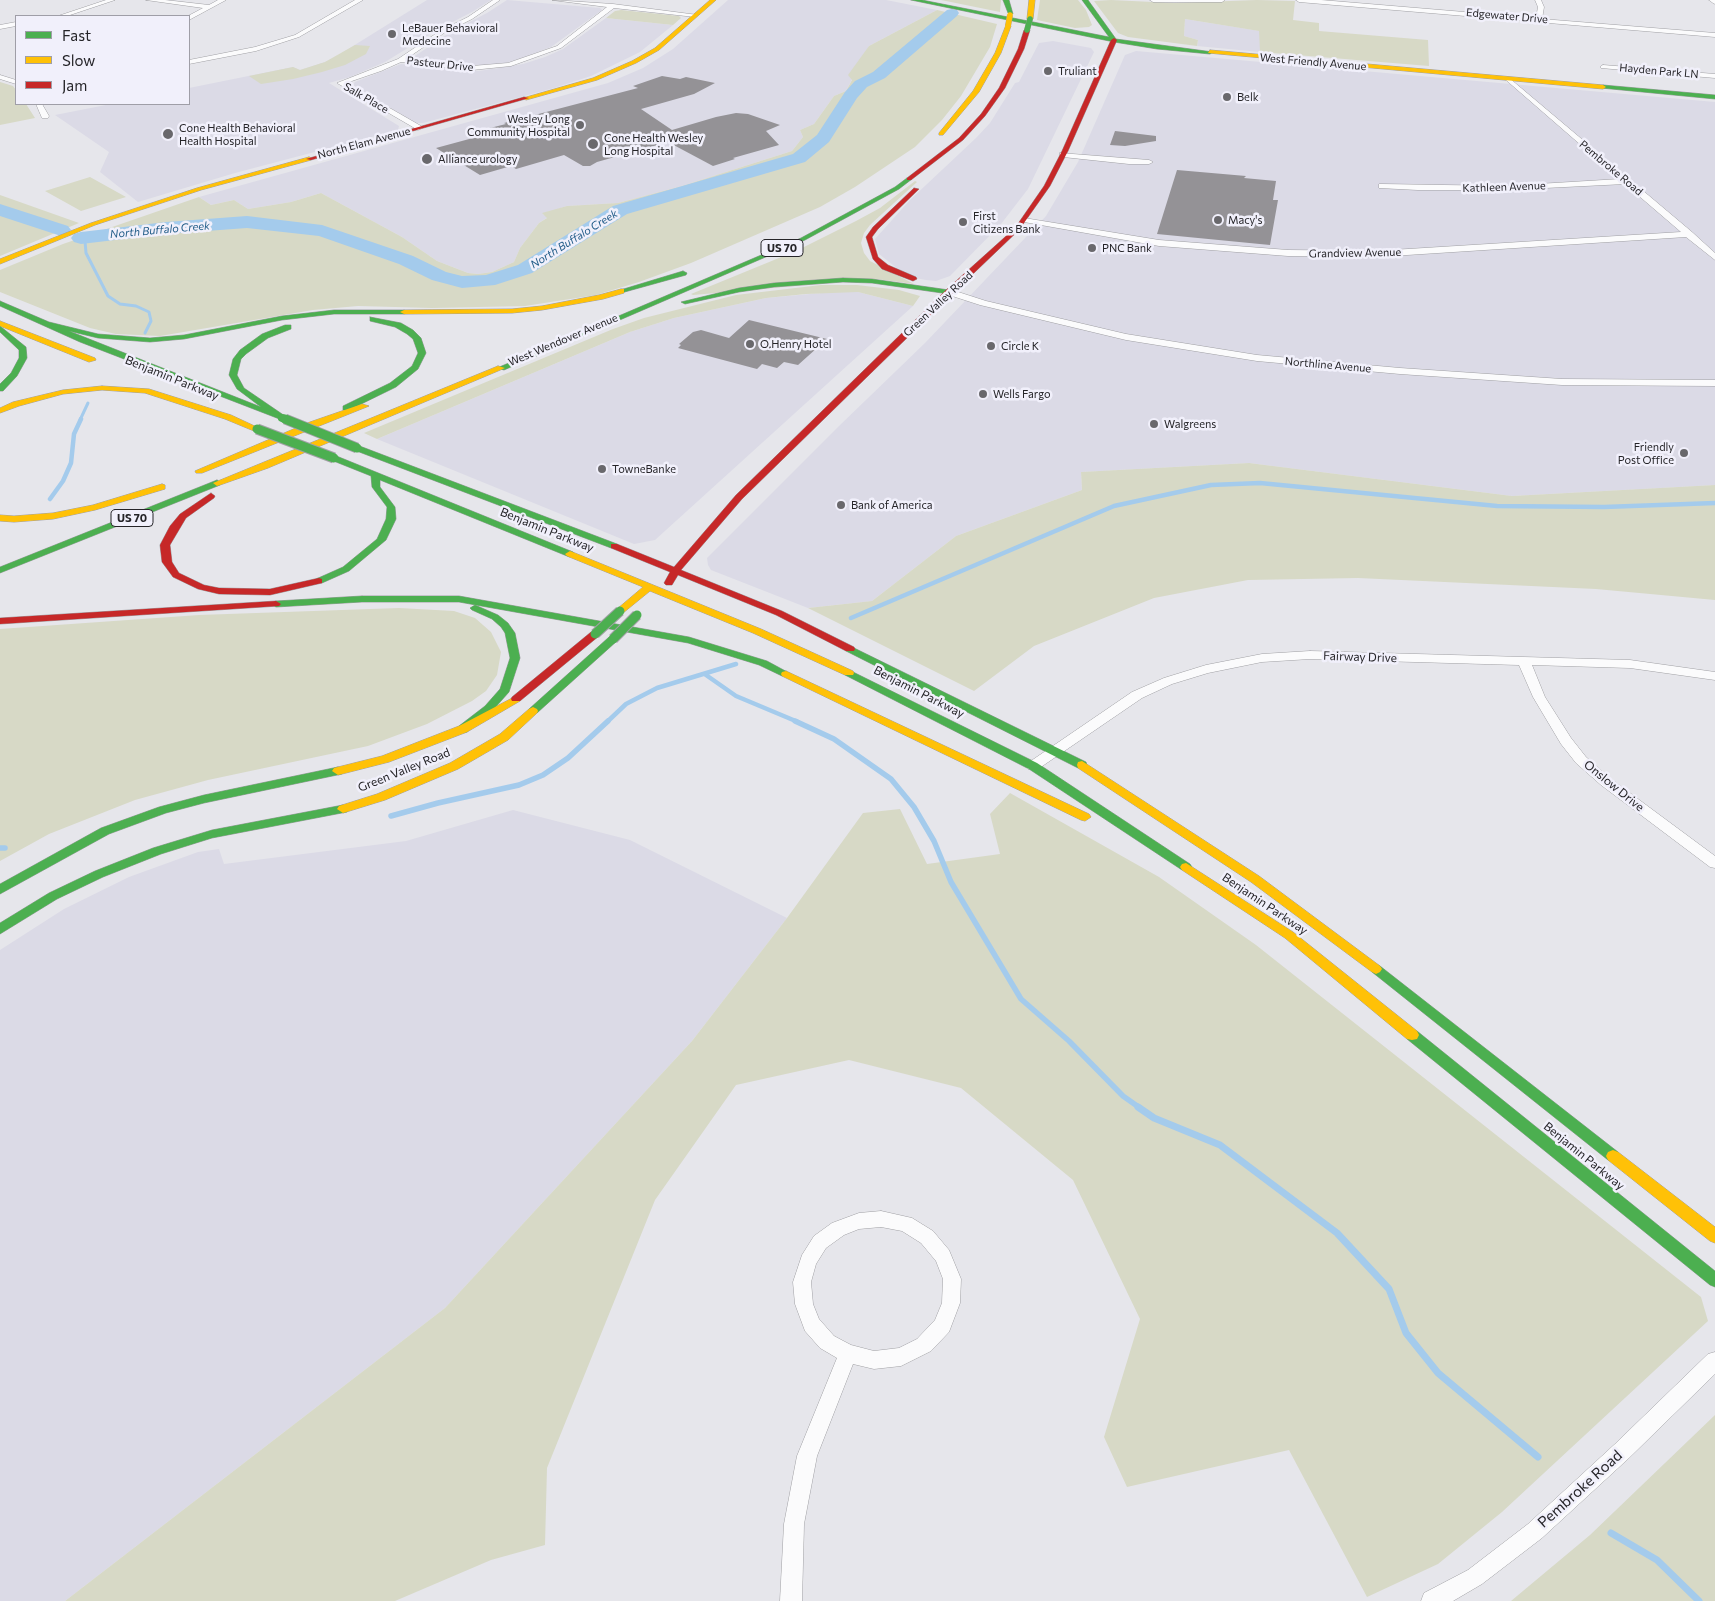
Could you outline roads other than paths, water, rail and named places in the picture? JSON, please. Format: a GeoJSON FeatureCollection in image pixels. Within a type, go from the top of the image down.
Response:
{"type":"FeatureCollection","features":[{"type":"Feature","properties":{"kind":"main road","name":"North Elam Avenue"},"geometry":{"type":"LineString","coordinates":[[0,262],[93,224],[183,194],[562,90],[616,71],[657,48],[713,0]]}},
{"type":"Feature","properties":{"kind":"main road","name":"West Friendly Avenue"},"geometry":{"type":"LineString","coordinates":[[914,0],[1114,40],[1172,48],[1715,97]]}},
{"type":"Feature","properties":{"kind":"main road"},"geometry":{"type":"LineString","coordinates":[[1006,0],[1010,18]]}},
{"type":"Feature","properties":{"kind":"main road"},"geometry":{"type":"LineString","coordinates":[[934,140],[962,111],[976,92],[998,53],[1014,0]]}},
{"type":"Feature","properties":{"kind":"main road","name":"West Wendover Avenue"},"geometry":{"type":"LineString","coordinates":[[0,570],[217,483],[265,466],[589,331],[627,313],[803,239],[840,220],[897,188],[961,139],[983,115],[1002,88],[1021,49],[1029,24],[1032,0]]}},
{"type":"Feature","properties":{"kind":"main road"},"geometry":{"type":"LineString","coordinates":[[1085,0],[1114,40]]}},
{"type":"Feature","properties":{"kind":"main road"},"geometry":{"type":"LineString","coordinates":[[1067,31],[1091,29],[1099,20]]}},
{"type":"Feature","properties":{"kind":"main road"},"geometry":{"type":"LineString","coordinates":[[1067,31],[1092,43],[1109,56],[1140,49],[1172,48]]}},
{"type":"Feature","properties":{"kind":"main road","name":"Green Valley Road"},"geometry":{"type":"LineString","coordinates":[[660,595],[676,570],[739,497],[949,292],[1012,234],[1024,220],[1063,155],[1109,56],[1114,40]]}},
{"type":"Feature","properties":{"kind":"main road"},"geometry":{"type":"LineString","coordinates":[[949,292],[903,276],[884,266],[875,258],[869,237],[875,228],[950,156],[960,145],[961,139]]}},
{"type":"Feature","properties":{"kind":"main road","name":"West Wendover Avenue"},"geometry":{"type":"LineString","coordinates":[[51,324],[98,336],[150,340],[184,337],[282,318],[334,312],[380,310],[483,313],[519,311],[600,297],[692,270],[610,306]]}},
{"type":"Feature","properties":{"kind":"main road"},"geometry":{"type":"LineString","coordinates":[[589,331],[688,301],[774,285],[843,280],[872,281],[949,292]]}},
{"type":"Feature","properties":{"kind":"main road","name":"Benjamin Parkway"},"geometry":{"type":"LineString","coordinates":[[0,304],[51,324],[84,340],[357,448],[676,570],[779,613],[1079,763],[1255,879],[1340,941],[1715,1236]]}},
{"type":"Feature","properties":{"kind":"main road"},"geometry":{"type":"LineString","coordinates":[[282,418],[241,389],[233,375],[237,360],[251,344],[278,330],[338,318],[372,319],[398,325],[417,338],[422,353],[415,367],[393,385],[313,424]]}},
{"type":"Feature","properties":{"kind":"main road","name":"Benjamin Parkway"},"geometry":{"type":"LineString","coordinates":[[0,323],[107,366]]}},
{"type":"Feature","properties":{"kind":"main road"},"geometry":{"type":"LineString","coordinates":[[0,328],[23,349],[23,358],[14,374],[0,389]]}},
{"type":"Feature","properties":{"kind":"main road","name":"Benjamin Parkway"},"geometry":{"type":"LineString","coordinates":[[142,380],[214,409],[257,429],[334,458],[650,586],[660,595],[840,668],[1033,766],[1289,935],[1715,1280]]}},
{"type":"Feature","properties":{"kind":"main road"},"geometry":{"type":"LineString","coordinates":[[188,476],[313,424],[411,387]]}},
{"type":"Feature","properties":{"kind":"main road"},"geometry":{"type":"LineString","coordinates":[[0,411],[16,404],[62,392],[102,388],[146,391],[228,417]]}},
{"type":"Feature","properties":{"kind":"main road"},"geometry":{"type":"LineString","coordinates":[[265,466],[202,501],[183,516],[165,545],[167,562],[176,575],[201,587],[219,591],[270,592],[320,581],[346,569],[381,540],[392,519],[391,507],[376,487],[375,476]]}},
{"type":"Feature","properties":{"kind":"main road","name":"US 70"},"geometry":{"type":"LineString","coordinates":[[0,518],[14,519],[53,516],[95,507],[166,485],[79,523]]}},
{"type":"Feature","properties":{"kind":"main road","name":"Green Valley Road"},"geometry":{"type":"LineString","coordinates":[[0,890],[105,831],[162,810],[204,799],[336,772],[377,761],[464,729],[517,698],[650,586],[676,570]]}},
{"type":"Feature","properties":{"kind":"main road"},"geometry":{"type":"LineString","coordinates":[[410,599],[459,604],[482,610],[506,625],[510,633],[515,658],[514,669],[505,690],[489,708],[464,729]]}},
{"type":"Feature","properties":{"kind":"main road"},"geometry":{"type":"LineString","coordinates":[[0,621],[304,602],[459,599],[688,640],[763,663],[1184,866]]}},
{"type":"Feature","properties":{"kind":"main road","name":"Green Valley Road"},"geometry":{"type":"LineString","coordinates":[[0,929],[52,896],[99,874],[157,851],[212,834],[339,810],[381,797],[454,766],[504,737],[641,612]]}},
{"type":"Feature","properties":{"kind":"street"},"geometry":{"type":"LineString","coordinates":[[64,15],[112,0]]}},
{"type":"Feature","properties":{"kind":"street"},"geometry":{"type":"LineString","coordinates":[[149,0],[210,7]]}},
{"type":"Feature","properties":{"kind":"street"},"geometry":{"type":"LineString","coordinates":[[190,17],[223,0]]}},
{"type":"Feature","properties":{"kind":"street"},"geometry":{"type":"LineString","coordinates":[[190,62],[256,49],[297,36],[360,0]]}},
{"type":"Feature","properties":{"kind":"street"},"geometry":{"type":"LineString","coordinates":[[400,60],[439,33],[470,18],[497,0]]}},
{"type":"Feature","properties":{"kind":"street"},"geometry":{"type":"LineString","coordinates":[[555,0],[695,15]]}},
{"type":"Feature","properties":{"kind":"street"},"geometry":{"type":"LineString","coordinates":[[1153,0],[1222,0]]}},
{"type":"Feature","properties":{"kind":"street","name":"Edgewater Drive"},"geometry":{"type":"LineString","coordinates":[[1299,0],[1375,3],[1715,34]]}},
{"type":"Feature","properties":{"kind":"street"},"geometry":{"type":"LineString","coordinates":[[1538,0],[1541,7],[1539,19]]}},
{"type":"Feature","properties":{"kind":"street","name":"Pasteur Drive"},"geometry":{"type":"LineString","coordinates":[[400,60],[472,68],[509,65],[558,47],[613,6]]}},
{"type":"Feature","properties":{"kind":"street"},"geometry":{"type":"LineString","coordinates":[[0,27],[15,24]]}},
{"type":"Feature","properties":{"kind":"street","name":"Salk Place"},"geometry":{"type":"LineString","coordinates":[[400,60],[379,70],[340,83],[418,128]]}},
{"type":"Feature","properties":{"kind":"street","name":"Hayden Park LN"},"geometry":{"type":"LineString","coordinates":[[1603,67],[1715,76]]}},
{"type":"Feature","properties":{"kind":"street"},"geometry":{"type":"LineString","coordinates":[[0,77],[15,82]]}},
{"type":"Feature","properties":{"kind":"street","name":"Pembroke Road"},"geometry":{"type":"LineString","coordinates":[[1508,79],[1715,257]]}},
{"type":"Feature","properties":{"kind":"street"},"geometry":{"type":"LineString","coordinates":[[40,105],[45,116]]}},
{"type":"Feature","properties":{"kind":"street"},"geometry":{"type":"LineString","coordinates":[[1063,155],[1149,162]]}},
{"type":"Feature","properties":{"kind":"street","name":"Kathleen Avenue"},"geometry":{"type":"LineString","coordinates":[[1382,186],[1505,188],[1627,181]]}},
{"type":"Feature","properties":{"kind":"street","name":"Grandview Avenue"},"geometry":{"type":"LineString","coordinates":[[1024,220],[1159,242],[1288,253],[1381,253],[1689,234]]}},
{"type":"Feature","properties":{"kind":"street","name":"Northline Avenue"},"geometry":{"type":"LineString","coordinates":[[949,292],[983,303],[1126,337],[1258,358],[1400,371],[1569,382],[1715,384]]}},
{"type":"Feature","properties":{"kind":"street","name":"Fairway Drive"},"geometry":{"type":"LineString","coordinates":[[1033,766],[1137,695],[1168,680],[1206,669],[1262,658],[1310,655],[1630,664],[1715,676]]}},
{"type":"Feature","properties":{"kind":"street","name":"Onslow Drive"},"geometry":{"type":"LineString","coordinates":[[1524,662],[1539,697],[1566,741],[1581,760],[1606,782],[1715,863]]}},
{"type":"Feature","properties":{"kind":"street"},"geometry":{"type":"LineString","coordinates":[[881,1219],[906,1224],[927,1237],[943,1256],[952,1279],[951,1303],[942,1326],[924,1345],[901,1357],[874,1360],[848,1354],[827,1342],[812,1325],[804,1304],[802,1282],[808,1261],[820,1242],[838,1229],[859,1221],[881,1219]]}},
{"type":"Feature","properties":{"kind":"street"},"geometry":{"type":"LineString","coordinates":[[790,1601],[794,1524],[806,1456],[848,1354]]}},
{"type":"Feature","properties":{"kind":"street","name":"Pembroke Road"},"geometry":{"type":"LineString","coordinates":[[1432,1601],[1475,1577],[1535,1530],[1622,1451],[1715,1360]]}},
{"type":"Feature","properties":{"kind":"waterway","name":"North Buffalo Creek"},"geometry":{"type":"LineString","coordinates":[[81,238],[166,228],[247,222],[322,231],[406,260],[439,276],[462,282],[488,281],[525,269],[620,210],[799,158],[823,138],[851,95],[861,84],[879,75],[952,13]]}},
{"type":"Feature","properties":{"kind":"waterway","name":"North Buffalo Creek"},"geometry":{"type":"LineString","coordinates":[[0,210],[61,230]]}},
{"type":"Feature","properties":{"kind":"waterway"},"geometry":{"type":"LineString","coordinates":[[81,238],[85,241],[86,253],[108,296],[120,304],[136,306],[149,312],[151,321],[145,333]]}},
{"type":"Feature","properties":{"kind":"waterway"},"geometry":{"type":"LineString","coordinates":[[80,420],[88,403]]}},
{"type":"Feature","properties":{"kind":"waterway"},"geometry":{"type":"LineString","coordinates":[[50,499],[63,481],[71,463],[74,434],[81,419]]}},
{"type":"Feature","properties":{"kind":"waterway"},"geometry":{"type":"LineString","coordinates":[[851,618],[1114,506],[1211,485],[1260,483],[1497,506],[1604,507],[1715,503]]}},
{"type":"Feature","properties":{"kind":"waterway"},"geometry":{"type":"LineString","coordinates":[[607,722],[626,704],[657,688],[736,664]]}},
{"type":"Feature","properties":{"kind":"waterway"},"geometry":{"type":"LineString","coordinates":[[706,675],[736,696],[798,722]]}},
{"type":"Feature","properties":{"kind":"waterway"},"geometry":{"type":"LineString","coordinates":[[391,816],[438,803],[519,785],[543,775],[568,758],[608,721]]}},
{"type":"Feature","properties":{"kind":"waterway"},"geometry":{"type":"LineString","coordinates":[[795,721],[834,739],[891,779],[914,807],[934,841],[951,882],[1021,999],[1069,1041],[1123,1096],[1140,1108]]}},
{"type":"Feature","properties":{"kind":"waterway"},"geometry":{"type":"LineString","coordinates":[[0,848],[5,848]]}},
{"type":"Feature","properties":{"kind":"waterway"},"geometry":{"type":"LineString","coordinates":[[1138,1107],[1154,1118],[1220,1145],[1337,1233],[1389,1289],[1406,1333],[1438,1373],[1538,1457]]}},
{"type":"Feature","properties":{"kind":"waterway"},"geometry":{"type":"LineString","coordinates":[[1611,1533],[1657,1560],[1699,1601]]}},
{"type":"Feature","properties":{"kind":"place","name":"LeBauer Behavioral Medecine"},"geometry":{"type":"Point","coordinates":[392,34]}},
{"type":"Feature","properties":{"kind":"place","name":"Truliant"},"geometry":{"type":"Point","coordinates":[1048,71]}},
{"type":"Feature","properties":{"kind":"place","name":"Belk"},"geometry":{"type":"Point","coordinates":[1227,97]}},
{"type":"Feature","properties":{"kind":"place","name":"Wesley Long Community Hospital"},"geometry":{"type":"Point","coordinates":[580,125]}},
{"type":"Feature","properties":{"kind":"place","name":"Cone Health Behavioral Health Hospital"},"geometry":{"type":"Point","coordinates":[168,134]}},
{"type":"Feature","properties":{"kind":"place","name":"Cone Health Wesley Long Hospital"},"geometry":{"type":"Point","coordinates":[593,144]}},
{"type":"Feature","properties":{"kind":"place","name":"Alliance urology"},"geometry":{"type":"Point","coordinates":[427,159]}},
{"type":"Feature","properties":{"kind":"place","name":"Macy's"},"geometry":{"type":"Point","coordinates":[1218,220]}},
{"type":"Feature","properties":{"kind":"place","name":"First Citizens Bank"},"geometry":{"type":"Point","coordinates":[963,222]}},
{"type":"Feature","properties":{"kind":"place","name":"PNC Bank"},"geometry":{"type":"Point","coordinates":[1092,248]}},
{"type":"Feature","properties":{"kind":"place","name":"O.Henry Hotel"},"geometry":{"type":"Point","coordinates":[750,344]}},
{"type":"Feature","properties":{"kind":"place","name":"Circle K"},"geometry":{"type":"Point","coordinates":[991,346]}},
{"type":"Feature","properties":{"kind":"place","name":"Wells Fargo"},"geometry":{"type":"Point","coordinates":[983,394]}},
{"type":"Feature","properties":{"kind":"place","name":"Walgreens"},"geometry":{"type":"Point","coordinates":[1154,424]}},
{"type":"Feature","properties":{"kind":"place","name":"Friendly Post Office"},"geometry":{"type":"Point","coordinates":[1684,453]}},
{"type":"Feature","properties":{"kind":"place","name":"TowneBanke"},"geometry":{"type":"Point","coordinates":[602,469]}},
{"type":"Feature","properties":{"kind":"place","name":"Bank of America"},"geometry":{"type":"Point","coordinates":[841,505]}}]}
